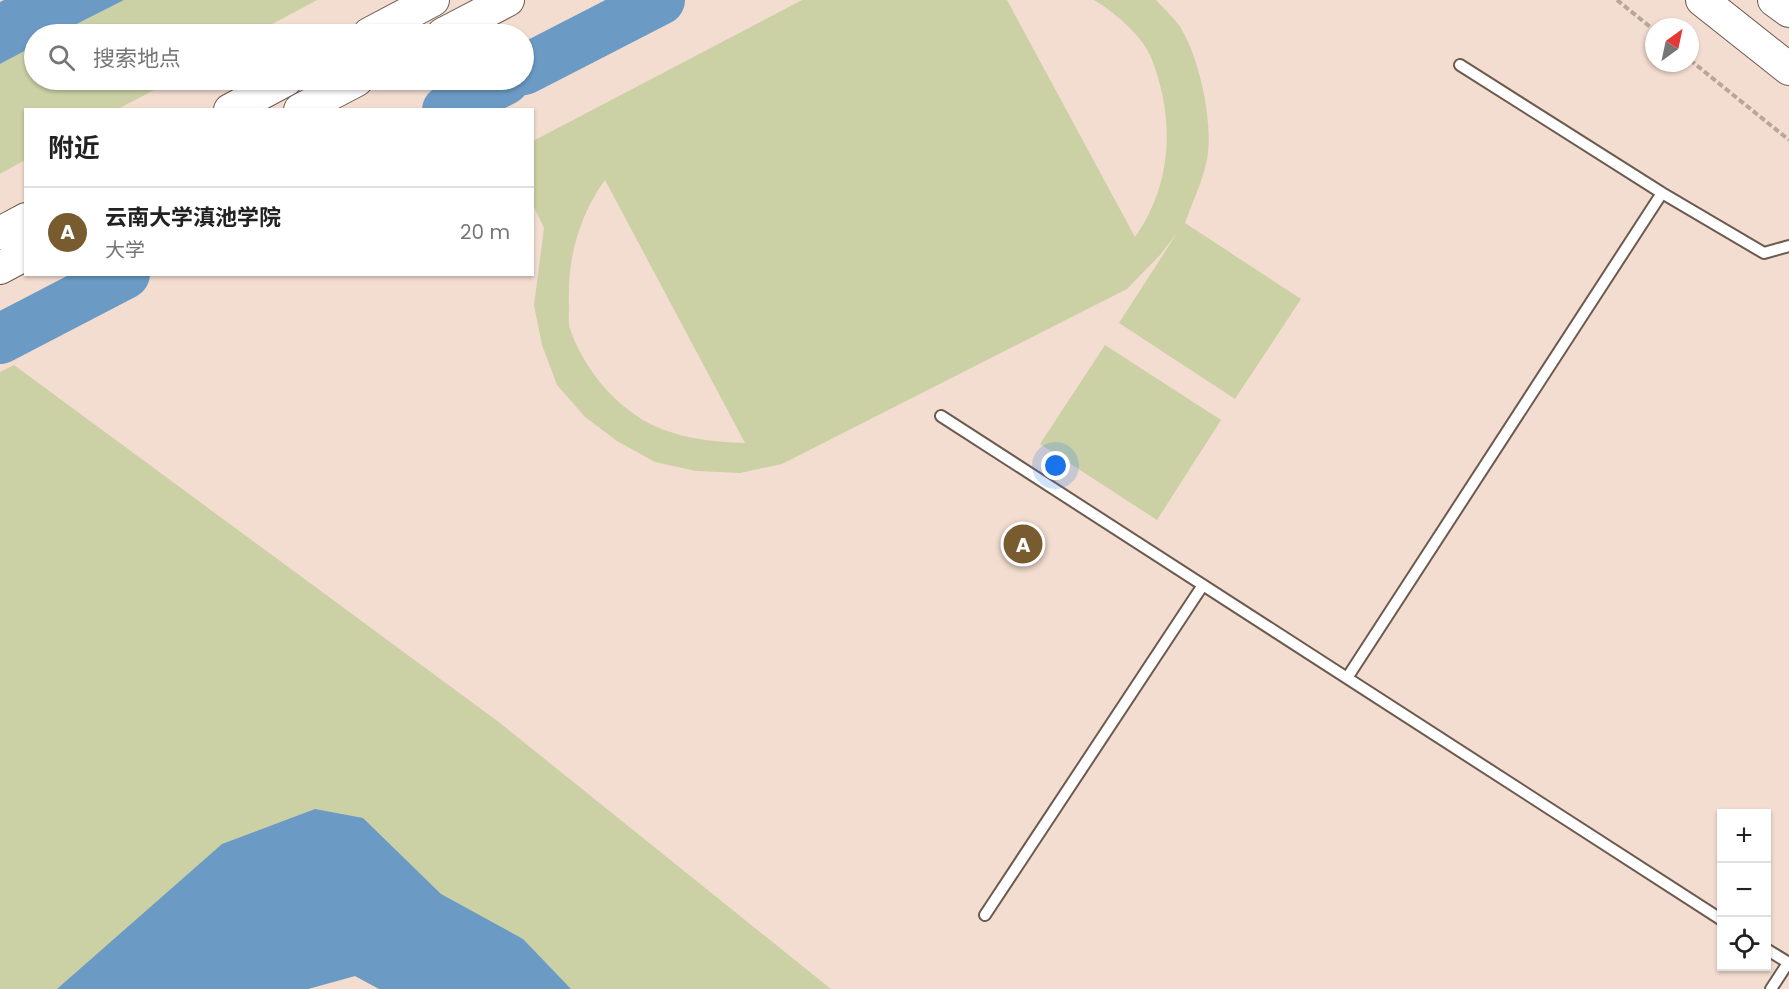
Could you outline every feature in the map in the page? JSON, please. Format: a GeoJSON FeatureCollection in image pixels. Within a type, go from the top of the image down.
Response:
{"type":"FeatureCollection","features":[{"type":"Feature","properties":{"kind":"main road"},"geometry":{"type":"LineString","coordinates":[[388,24],[433,0]]}},
{"type":"Feature","properties":{"kind":"main road"},"geometry":{"type":"LineString","coordinates":[[462,24],[508,0]]}},
{"type":"Feature","properties":{"kind":"main road"},"geometry":{"type":"LineString","coordinates":[[1702,0],[1789,69]]}},
{"type":"Feature","properties":{"kind":"main road"},"geometry":{"type":"LineString","coordinates":[[1774,0],[1789,11]]}},
{"type":"Feature","properties":{"kind":"main road"},"geometry":{"type":"LineString","coordinates":[[234,108],[267,90]]}},
{"type":"Feature","properties":{"kind":"main road"},"geometry":{"type":"LineString","coordinates":[[304,108],[338,90]]}},
{"type":"Feature","properties":{"kind":"main road"},"geometry":{"type":"LineString","coordinates":[[0,233],[24,220]]}},
{"type":"Feature","properties":{"kind":"main road"},"geometry":{"type":"LineString","coordinates":[[0,268],[24,255]]}},
{"type":"Feature","properties":{"kind":"lane"},"geometry":{"type":"LineString","coordinates":[[1460,65],[1662,193],[1764,253],[1789,246]]}},
{"type":"Feature","properties":{"kind":"lane"},"geometry":{"type":"LineString","coordinates":[[1347,678],[1662,193]]}},
{"type":"Feature","properties":{"kind":"lane"},"geometry":{"type":"LineString","coordinates":[[941,416],[1717,917]]}},
{"type":"Feature","properties":{"kind":"lane"},"geometry":{"type":"LineString","coordinates":[[985,915],[1203,585]]}},
{"type":"Feature","properties":{"kind":"lane"},"geometry":{"type":"LineString","coordinates":[[1771,952],[1788,963],[1771,989]]}},
{"type":"Feature","properties":{"kind":"path"},"geometry":{"type":"LineString","coordinates":[[1617,0],[1645,23]]}},
{"type":"Feature","properties":{"kind":"path"},"geometry":{"type":"LineString","coordinates":[[1699,67],[1789,140]]}},
{"type":"Feature","properties":{"kind":"green space"},"geometry":{"type":"Polygon","coordinates":[[[124,0],[317,0],[273,24],[77,24],[124,0]]]}},
{"type":"Feature","properties":{"kind":"green space"},"geometry":{"type":"Polygon","coordinates":[[[802,0],[1007,0],[1135,237],[1153,204],[1164,168],[1167,131],[1162,93],[1152,60],[1142,42],[1120,19],[1094,0],[1156,0],[1178,23],[1189,44],[1195,59],[1206,108],[1208,153],[1202,180],[1185,223],[1301,299],[1235,399],[1119,323],[1177,233],[1160,255],[1127,289],[782,464],[740,473],[696,471],[655,462],[617,441],[585,417],[557,385],[542,345],[534,305],[544,228],[534,207],[534,140],[802,0]],[[605,180],[581,224],[572,256],[569,326],[576,343],[599,381],[631,412],[667,431],[719,442],[745,443],[605,180]]]}},
{"type":"Feature","properties":{"kind":"green space"},"geometry":{"type":"Polygon","coordinates":[[[24,51],[24,90],[154,90],[120,108],[24,108],[24,161],[0,174],[0,64],[24,51]]]}},
{"type":"Feature","properties":{"kind":"green space"},"geometry":{"type":"Polygon","coordinates":[[[1105,345],[1221,420],[1157,520],[1040,444],[1105,345]]]}},
{"type":"Feature","properties":{"kind":"green space"},"geometry":{"type":"Polygon","coordinates":[[[14,365],[500,723],[831,989],[379,989],[355,976],[308,989],[0,989],[0,372],[14,365]]]}},
{"type":"Feature","properties":{"kind":"water"},"geometry":{"type":"Polygon","coordinates":[[[4,0],[124,0],[77,24],[24,24],[24,51],[0,64],[0,2],[4,0]]]}},
{"type":"Feature","properties":{"kind":"water"},"geometry":{"type":"Polygon","coordinates":[[[315,809],[363,818],[441,894],[523,939],[571,989],[379,989],[355,976],[308,989],[57,989],[222,844],[315,809]]]}},
{"type":"Feature","properties":{"kind":"waterway"},"geometry":{"type":"LineString","coordinates":[[534,65],[660,0]]}},
{"type":"Feature","properties":{"kind":"waterway"},"geometry":{"type":"LineString","coordinates":[[451,108],[486,90]]}},
{"type":"Feature","properties":{"kind":"waterway"},"geometry":{"type":"LineString","coordinates":[[0,339],[121,276]]}},
{"type":"Feature","properties":{"kind":"place","name":"云南大学滇池学院"},"geometry":{"type":"Point","coordinates":[1023,544]}}]}
